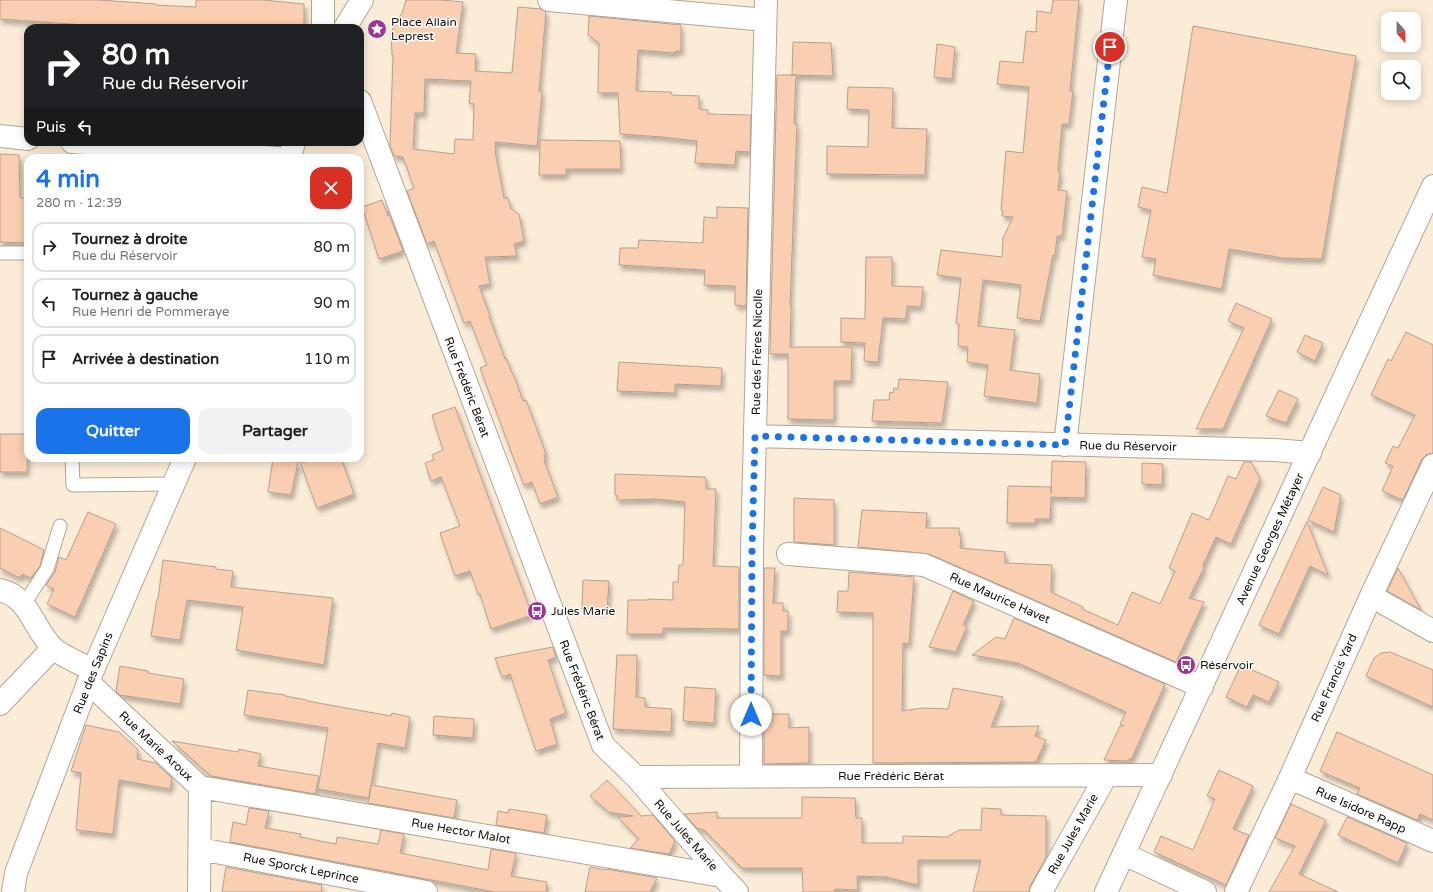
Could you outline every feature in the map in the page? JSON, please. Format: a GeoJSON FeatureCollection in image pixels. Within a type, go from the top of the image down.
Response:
{"type":"FeatureCollection","features":[{"type":"Feature","properties":{"kind":"street"},"geometry":{"type":"LineString","coordinates":[[323,24],[324,0]]}},
{"type":"Feature","properties":{"kind":"street"},"geometry":{"type":"LineString","coordinates":[[347,24],[362,0]]}},
{"type":"Feature","properties":{"kind":"street"},"geometry":{"type":"LineString","coordinates":[[548,0],[766,10]]}},
{"type":"Feature","properties":{"kind":"street"},"geometry":{"type":"LineString","coordinates":[[1065,445],[1116,0]]}},
{"type":"Feature","properties":{"kind":"street","name":"Rue des Frères Nicolle"},"geometry":{"type":"LineString","coordinates":[[751,777],[752,551],[766,10]]}},
{"type":"Feature","properties":{"kind":"street","name":"Rue Frédéric Bérat"},"geometry":{"type":"LineString","coordinates":[[364,113],[603,745],[636,777],[1161,775]]}},
{"type":"Feature","properties":{"kind":"street"},"geometry":{"type":"LineString","coordinates":[[0,136],[24,139]]}},
{"type":"Feature","properties":{"kind":"street"},"geometry":{"type":"LineString","coordinates":[[123,146],[226,154]]}},
{"type":"Feature","properties":{"kind":"street","name":"Avenue Georges Métayer"},"geometry":{"type":"LineString","coordinates":[[1106,892],[1433,186]]}},
{"type":"Feature","properties":{"kind":"street","name":"Rue du Réservoir"},"geometry":{"type":"LineString","coordinates":[[755,436],[1282,450],[1310,453]]}},
{"type":"Feature","properties":{"kind":"street","name":"Rue des Sapins"},"geometry":{"type":"LineString","coordinates":[[13,892],[16,873],[91,676],[183,462]]}},
{"type":"Feature","properties":{"kind":"street","name":"Rue Francis Yard"},"geometry":{"type":"LineString","coordinates":[[1236,892],[1290,778],[1371,596],[1433,465]]}},
{"type":"Feature","properties":{"kind":"street","name":"Rue Maurice Havet"},"geometry":{"type":"LineString","coordinates":[[788,554],[924,565],[1202,687]]}},
{"type":"Feature","properties":{"kind":"street"},"geometry":{"type":"LineString","coordinates":[[0,590],[8,592],[24,604],[42,634],[53,648],[0,704]]}},
{"type":"Feature","properties":{"kind":"street"},"geometry":{"type":"LineString","coordinates":[[1371,596],[1433,631]]}},
{"type":"Feature","properties":{"kind":"street","name":"Rue Marie Aroux"},"geometry":{"type":"LineString","coordinates":[[53,648],[91,676],[200,787],[199,892]]}},
{"type":"Feature","properties":{"kind":"street","name":"Rue Jules Marie"},"geometry":{"type":"LineString","coordinates":[[1041,892],[1106,776]]}},
{"type":"Feature","properties":{"kind":"street","name":"Rue Jules Marie"},"geometry":{"type":"LineString","coordinates":[[636,777],[737,892]]}},
{"type":"Feature","properties":{"kind":"street","name":"Rue Isidore Rapp"},"geometry":{"type":"LineString","coordinates":[[1290,778],[1433,841]]}},
{"type":"Feature","properties":{"kind":"street","name":"Rue Hector Malot"},"geometry":{"type":"LineString","coordinates":[[200,787],[722,876]]}},
{"type":"Feature","properties":{"kind":"street","name":"Rue Sporck Leprince"},"geometry":{"type":"LineString","coordinates":[[200,849],[426,892]]}},
{"type":"Feature","properties":{"kind":"street"},"geometry":{"type":"LineString","coordinates":[[1124,854],[1204,892]]}},
{"type":"Feature","properties":{"kind":"lane"},"geometry":{"type":"LineString","coordinates":[[0,253],[24,252]]}},
{"type":"Feature","properties":{"kind":"lane"},"geometry":{"type":"LineString","coordinates":[[72,462],[73,485],[174,484]]}},
{"type":"Feature","properties":{"kind":"lane"},"geometry":{"type":"LineString","coordinates":[[24,604],[46,569],[60,526]]}},
{"type":"Feature","properties":{"kind":"building"},"geometry":{"type":"Polygon","coordinates":[[[0,0],[99,0],[196,7],[196,0],[263,0],[304,4],[304,24],[71,24],[0,19],[0,0]]]}},
{"type":"Feature","properties":{"kind":"building"},"geometry":{"type":"Polygon","coordinates":[[[406,0],[442,0],[463,2],[456,53],[476,54],[475,71],[512,73],[518,7],[541,9],[546,12],[539,91],[542,91],[537,146],[495,142],[495,151],[504,198],[508,198],[511,209],[519,214],[524,241],[514,244],[517,256],[485,257],[490,284],[479,286],[505,359],[506,358],[513,373],[523,401],[526,400],[546,454],[544,455],[546,461],[544,461],[558,497],[540,504],[532,482],[524,485],[512,454],[480,368],[487,365],[470,321],[464,323],[434,241],[427,244],[407,191],[414,188],[403,157],[394,156],[390,146],[393,55],[391,32],[402,13],[406,0]],[[425,79],[424,113],[415,113],[413,149],[454,154],[455,139],[473,140],[474,104],[469,103],[471,81],[425,79]]]}},
{"type":"Feature","properties":{"kind":"building"},"geometry":{"type":"Polygon","coordinates":[[[1053,0],[1079,0],[1070,91],[1073,91],[1069,124],[1062,124],[1058,171],[1060,172],[1058,190],[1067,191],[1062,236],[1057,236],[1055,256],[1053,255],[1040,321],[1017,318],[1021,285],[983,280],[978,326],[1015,330],[1010,370],[1040,374],[1037,403],[984,396],[988,365],[967,362],[968,347],[958,346],[959,324],[956,323],[961,278],[937,275],[941,250],[1002,257],[1003,238],[1013,217],[1002,216],[1003,211],[1001,210],[1006,151],[1023,153],[1029,87],[997,84],[1000,61],[1023,63],[1026,31],[1036,32],[1037,11],[1051,13],[1053,0]]]}},
{"type":"Feature","properties":{"kind":"building"},"geometry":{"type":"Polygon","coordinates":[[[589,16],[681,25],[681,51],[676,51],[674,53],[638,50],[636,91],[671,92],[672,95],[699,96],[699,109],[708,110],[708,114],[751,115],[750,152],[736,151],[735,165],[695,163],[697,141],[620,134],[618,93],[598,93],[599,43],[588,35],[589,16]]]}},
{"type":"Feature","properties":{"kind":"building"},"geometry":{"type":"Polygon","coordinates":[[[1193,26],[1356,56],[1322,259],[1283,258],[1229,249],[1222,289],[1153,275],[1156,259],[1142,257],[1151,210],[1138,207],[1142,187],[1167,193],[1193,26]]]}},
{"type":"Feature","properties":{"kind":"building"},"geometry":{"type":"Polygon","coordinates":[[[793,42],[831,43],[833,76],[792,75],[793,42]]]}},
{"type":"Feature","properties":{"kind":"building"},"geometry":{"type":"Polygon","coordinates":[[[937,44],[955,47],[952,79],[934,77],[937,44]]]}},
{"type":"Feature","properties":{"kind":"building"},"geometry":{"type":"Polygon","coordinates":[[[777,75],[796,75],[794,124],[797,124],[790,305],[790,347],[852,347],[851,381],[834,381],[834,420],[788,419],[788,354],[770,354],[777,75]]]}},
{"type":"Feature","properties":{"kind":"building"},"geometry":{"type":"Polygon","coordinates":[[[848,87],[893,88],[892,128],[927,129],[925,175],[827,174],[827,146],[868,147],[869,110],[847,109],[848,87]]]}},
{"type":"Feature","properties":{"kind":"building"},"geometry":{"type":"Polygon","coordinates":[[[540,140],[620,141],[621,169],[566,169],[566,175],[539,175],[540,140]]]}},
{"type":"Feature","properties":{"kind":"building"},"geometry":{"type":"Polygon","coordinates":[[[0,154],[19,155],[20,198],[24,198],[24,243],[0,242],[0,154]]]}},
{"type":"Feature","properties":{"kind":"building"},"geometry":{"type":"Polygon","coordinates":[[[382,200],[388,216],[388,211],[403,251],[379,259],[364,213],[364,206],[382,200]]]}},
{"type":"Feature","properties":{"kind":"building"},"geometry":{"type":"Polygon","coordinates":[[[717,207],[748,208],[746,306],[735,305],[735,286],[704,285],[705,270],[619,265],[620,248],[638,248],[639,240],[703,243],[704,217],[717,218],[717,207]]]}},
{"type":"Feature","properties":{"kind":"building"},"geometry":{"type":"Polygon","coordinates":[[[866,257],[892,257],[892,286],[923,287],[921,307],[907,306],[906,319],[883,318],[878,362],[864,361],[865,343],[841,342],[841,318],[865,319],[866,257]]]}},
{"type":"Feature","properties":{"kind":"building"},"geometry":{"type":"Polygon","coordinates":[[[1236,303],[1272,319],[1223,429],[1196,429],[1244,328],[1228,321],[1236,303]]]}},
{"type":"Feature","properties":{"kind":"building"},"geometry":{"type":"Polygon","coordinates":[[[1406,332],[1433,345],[1433,453],[1426,455],[1422,459],[1403,500],[1382,491],[1393,466],[1385,463],[1393,446],[1398,448],[1415,415],[1371,395],[1388,359],[1391,361],[1406,332]]]}},
{"type":"Feature","properties":{"kind":"building"},"geometry":{"type":"Polygon","coordinates":[[[1305,335],[1323,343],[1315,361],[1297,352],[1305,335]]]}},
{"type":"Feature","properties":{"kind":"building"},"geometry":{"type":"Polygon","coordinates":[[[619,362],[722,368],[721,386],[675,384],[675,393],[617,391],[619,362]]]}},
{"type":"Feature","properties":{"kind":"building"},"geometry":{"type":"Polygon","coordinates":[[[899,379],[948,382],[942,423],[872,421],[874,400],[889,400],[890,392],[893,393],[894,388],[898,389],[899,379]]]}},
{"type":"Feature","properties":{"kind":"building"},"geometry":{"type":"Polygon","coordinates":[[[1279,390],[1298,399],[1286,423],[1266,416],[1279,390]]]}},
{"type":"Feature","properties":{"kind":"building"},"geometry":{"type":"Polygon","coordinates":[[[455,407],[532,615],[491,629],[480,594],[478,594],[470,571],[455,576],[440,533],[460,526],[441,477],[431,481],[425,463],[434,460],[432,455],[443,450],[432,415],[455,407]]]}},
{"type":"Feature","properties":{"kind":"building"},"geometry":{"type":"Polygon","coordinates":[[[0,434],[24,434],[24,462],[27,462],[27,472],[0,472],[0,434]]]}},
{"type":"Feature","properties":{"kind":"building"},"geometry":{"type":"Polygon","coordinates":[[[1052,461],[1086,462],[1085,498],[1051,497],[1050,519],[1035,519],[1035,523],[1007,523],[1008,486],[1051,487],[1051,493],[1052,461]]]}},
{"type":"Feature","properties":{"kind":"building"},"geometry":{"type":"Polygon","coordinates":[[[273,462],[298,462],[291,495],[268,492],[273,462]]]}},
{"type":"Feature","properties":{"kind":"building"},"geometry":{"type":"Polygon","coordinates":[[[300,462],[342,462],[354,494],[317,508],[300,462]]]}},
{"type":"Feature","properties":{"kind":"building"},"geometry":{"type":"Polygon","coordinates":[[[1244,462],[1251,462],[1260,479],[1231,544],[1216,537],[1203,565],[1204,568],[1189,598],[1204,602],[1176,662],[929,554],[858,547],[862,510],[927,513],[926,528],[959,528],[959,535],[961,536],[960,548],[1005,552],[1005,563],[1052,565],[1051,592],[1083,607],[1082,609],[1118,625],[1132,592],[1160,604],[1175,571],[1169,568],[1192,513],[1209,520],[1228,476],[1236,479],[1244,462]]]}},
{"type":"Feature","properties":{"kind":"building"},"geometry":{"type":"Polygon","coordinates":[[[1142,463],[1163,464],[1162,485],[1142,484],[1142,463]]]}},
{"type":"Feature","properties":{"kind":"building"},"geometry":{"type":"Polygon","coordinates":[[[615,474],[705,477],[706,489],[716,489],[713,566],[739,567],[739,629],[663,628],[663,634],[627,634],[628,600],[673,600],[673,582],[678,582],[679,565],[683,565],[685,502],[656,499],[617,500],[617,495],[615,495],[615,474]]]}},
{"type":"Feature","properties":{"kind":"building"},"geometry":{"type":"Polygon","coordinates":[[[1323,487],[1341,495],[1334,532],[1308,520],[1323,487]]]}},
{"type":"Feature","properties":{"kind":"building"},"geometry":{"type":"Polygon","coordinates":[[[794,498],[834,500],[834,545],[794,542],[794,498]]]}},
{"type":"Feature","properties":{"kind":"building"},"geometry":{"type":"Polygon","coordinates":[[[88,512],[116,524],[75,617],[47,604],[54,589],[46,585],[55,572],[59,557],[66,560],[88,512]]]}},
{"type":"Feature","properties":{"kind":"building"},"geometry":{"type":"Polygon","coordinates":[[[1307,521],[1328,575],[1310,566],[1279,634],[1259,625],[1307,521]]]}},
{"type":"Feature","properties":{"kind":"building"},"geometry":{"type":"Polygon","coordinates":[[[0,528],[44,550],[40,566],[31,578],[22,574],[20,578],[0,568],[0,528]]]}},
{"type":"Feature","properties":{"kind":"building"},"geometry":{"type":"Polygon","coordinates":[[[163,560],[216,567],[216,569],[233,571],[231,587],[333,598],[324,665],[236,650],[243,607],[187,600],[180,640],[151,636],[163,560]]]}},
{"type":"Feature","properties":{"kind":"building"},"geometry":{"type":"Polygon","coordinates":[[[764,568],[775,568],[773,603],[783,603],[783,611],[788,611],[788,631],[781,631],[781,676],[764,675],[764,568]]]}},
{"type":"Feature","properties":{"kind":"building"},"geometry":{"type":"Polygon","coordinates":[[[1398,568],[1421,610],[1387,591],[1398,568]]]}},
{"type":"Feature","properties":{"kind":"building"},"geometry":{"type":"Polygon","coordinates":[[[849,572],[914,577],[909,644],[903,643],[902,711],[923,708],[948,709],[953,688],[1003,697],[991,727],[1039,726],[1035,736],[1046,740],[1036,762],[873,763],[873,613],[837,612],[838,591],[848,591],[849,572]]]}},
{"type":"Feature","properties":{"kind":"building"},"geometry":{"type":"Polygon","coordinates":[[[583,580],[609,581],[607,610],[582,609],[583,580]]]}},
{"type":"Feature","properties":{"kind":"building"},"geometry":{"type":"Polygon","coordinates":[[[953,591],[974,601],[963,625],[967,626],[956,652],[929,647],[953,591]]]}},
{"type":"Feature","properties":{"kind":"building"},"geometry":{"type":"Polygon","coordinates":[[[1014,618],[1165,684],[1132,758],[1126,761],[1104,760],[1120,726],[1124,726],[1120,724],[1126,712],[1018,663],[972,655],[996,637],[1005,639],[1014,618]]]}},
{"type":"Feature","properties":{"kind":"building"},"geometry":{"type":"Polygon","coordinates":[[[553,647],[556,657],[548,660],[566,713],[550,719],[557,744],[536,751],[510,674],[502,677],[495,658],[553,647]]]}},
{"type":"Feature","properties":{"kind":"building"},"geometry":{"type":"Polygon","coordinates":[[[1390,652],[1433,670],[1433,707],[1366,676],[1374,658],[1381,653],[1390,652]]]}},
{"type":"Feature","properties":{"kind":"building"},"geometry":{"type":"Polygon","coordinates":[[[617,655],[637,655],[636,697],[645,698],[645,707],[672,709],[671,732],[613,729],[617,655]]]}},
{"type":"Feature","properties":{"kind":"building"},"geometry":{"type":"Polygon","coordinates":[[[1241,665],[1279,682],[1269,702],[1253,695],[1247,707],[1226,697],[1241,665]]]}},
{"type":"Feature","properties":{"kind":"building"},"geometry":{"type":"Polygon","coordinates":[[[120,666],[148,671],[148,673],[184,679],[180,704],[120,695],[116,691],[120,666]]]}},
{"type":"Feature","properties":{"kind":"building"},"geometry":{"type":"Polygon","coordinates":[[[685,687],[716,689],[714,723],[683,721],[685,687]]]}},
{"type":"Feature","properties":{"kind":"building"},"geometry":{"type":"Polygon","coordinates":[[[248,690],[285,695],[307,701],[391,716],[392,713],[410,717],[405,748],[378,743],[369,798],[318,789],[328,728],[244,715],[248,690]]]}},
{"type":"Feature","properties":{"kind":"building"},"geometry":{"type":"Polygon","coordinates":[[[764,714],[789,714],[789,728],[809,727],[809,763],[764,764],[764,714]]]}},
{"type":"Feature","properties":{"kind":"building"},"geometry":{"type":"Polygon","coordinates":[[[434,716],[474,719],[473,738],[433,735],[434,716]]]}},
{"type":"Feature","properties":{"kind":"building"},"geometry":{"type":"Polygon","coordinates":[[[86,725],[119,732],[138,750],[137,759],[156,763],[172,778],[170,789],[119,780],[113,834],[76,830],[81,773],[71,771],[86,725]]]}},
{"type":"Feature","properties":{"kind":"building"},"geometry":{"type":"Polygon","coordinates":[[[1337,732],[1433,775],[1433,820],[1420,814],[1417,820],[1357,794],[1360,788],[1320,771],[1337,732]]]}},
{"type":"Feature","properties":{"kind":"building"},"geometry":{"type":"Polygon","coordinates":[[[172,741],[238,752],[239,749],[261,754],[258,766],[319,776],[315,794],[211,776],[172,741]]]}},
{"type":"Feature","properties":{"kind":"building"},"geometry":{"type":"Polygon","coordinates":[[[1219,770],[1253,786],[1233,829],[1249,835],[1226,885],[1154,852],[1161,836],[1193,850],[1215,799],[1207,796],[1219,770]]]}},
{"type":"Feature","properties":{"kind":"building"},"geometry":{"type":"Polygon","coordinates":[[[607,780],[641,816],[653,815],[675,841],[669,854],[630,848],[639,839],[618,817],[633,816],[609,812],[590,796],[607,780]]]}},
{"type":"Feature","properties":{"kind":"building"},"geometry":{"type":"Polygon","coordinates":[[[371,785],[457,800],[454,818],[368,803],[371,785]]]}},
{"type":"Feature","properties":{"kind":"building"},"geometry":{"type":"Polygon","coordinates":[[[802,797],[855,798],[856,818],[862,818],[862,843],[903,843],[903,836],[947,837],[959,830],[981,830],[982,808],[1001,809],[1001,815],[1046,816],[1046,858],[1030,886],[1029,892],[973,892],[981,860],[918,860],[918,885],[886,877],[857,876],[858,890],[835,889],[834,892],[803,892],[802,868],[742,868],[704,830],[697,828],[684,814],[717,812],[717,818],[802,818],[802,797]]]}},
{"type":"Feature","properties":{"kind":"building"},"geometry":{"type":"Polygon","coordinates":[[[1291,804],[1326,820],[1299,874],[1338,892],[1269,892],[1295,846],[1275,838],[1291,804]]]}},
{"type":"Feature","properties":{"kind":"building"},"geometry":{"type":"Polygon","coordinates":[[[249,808],[269,811],[265,828],[301,834],[300,837],[336,844],[337,837],[378,844],[381,830],[404,834],[400,853],[488,870],[491,849],[516,853],[511,876],[547,882],[546,892],[495,892],[230,842],[233,822],[246,825],[249,808]]]}},
{"type":"Feature","properties":{"kind":"building"},"geometry":{"type":"Polygon","coordinates":[[[509,809],[547,815],[544,833],[496,825],[498,811],[508,813],[509,809]]]}},
{"type":"Feature","properties":{"kind":"building"},"geometry":{"type":"Polygon","coordinates":[[[1347,817],[1407,843],[1398,863],[1338,835],[1347,817]]]}},
{"type":"Feature","properties":{"kind":"building"},"geometry":{"type":"Polygon","coordinates":[[[226,867],[322,885],[321,892],[222,892],[226,867]]]}},
{"type":"Feature","properties":{"kind":"building"},"geometry":{"type":"Polygon","coordinates":[[[590,867],[657,878],[650,892],[585,892],[590,867]]]}},
{"type":"Feature","properties":{"kind":"place","name":"Place Allain Leprest"},"geometry":{"type":"Point","coordinates":[377,29]}},
{"type":"Feature","properties":{"kind":"place","name":"Jules Marie"},"geometry":{"type":"Point","coordinates":[537,611]}},
{"type":"Feature","properties":{"kind":"place","name":"Réservoir"},"geometry":{"type":"Point","coordinates":[1186,665]}},
{"type":"Feature","properties":{"kind":"route"},"geometry":{"type":"LineString","coordinates":[[751,715],[752,551],[755,436],[1065,445],[1110,47]]}}]}
